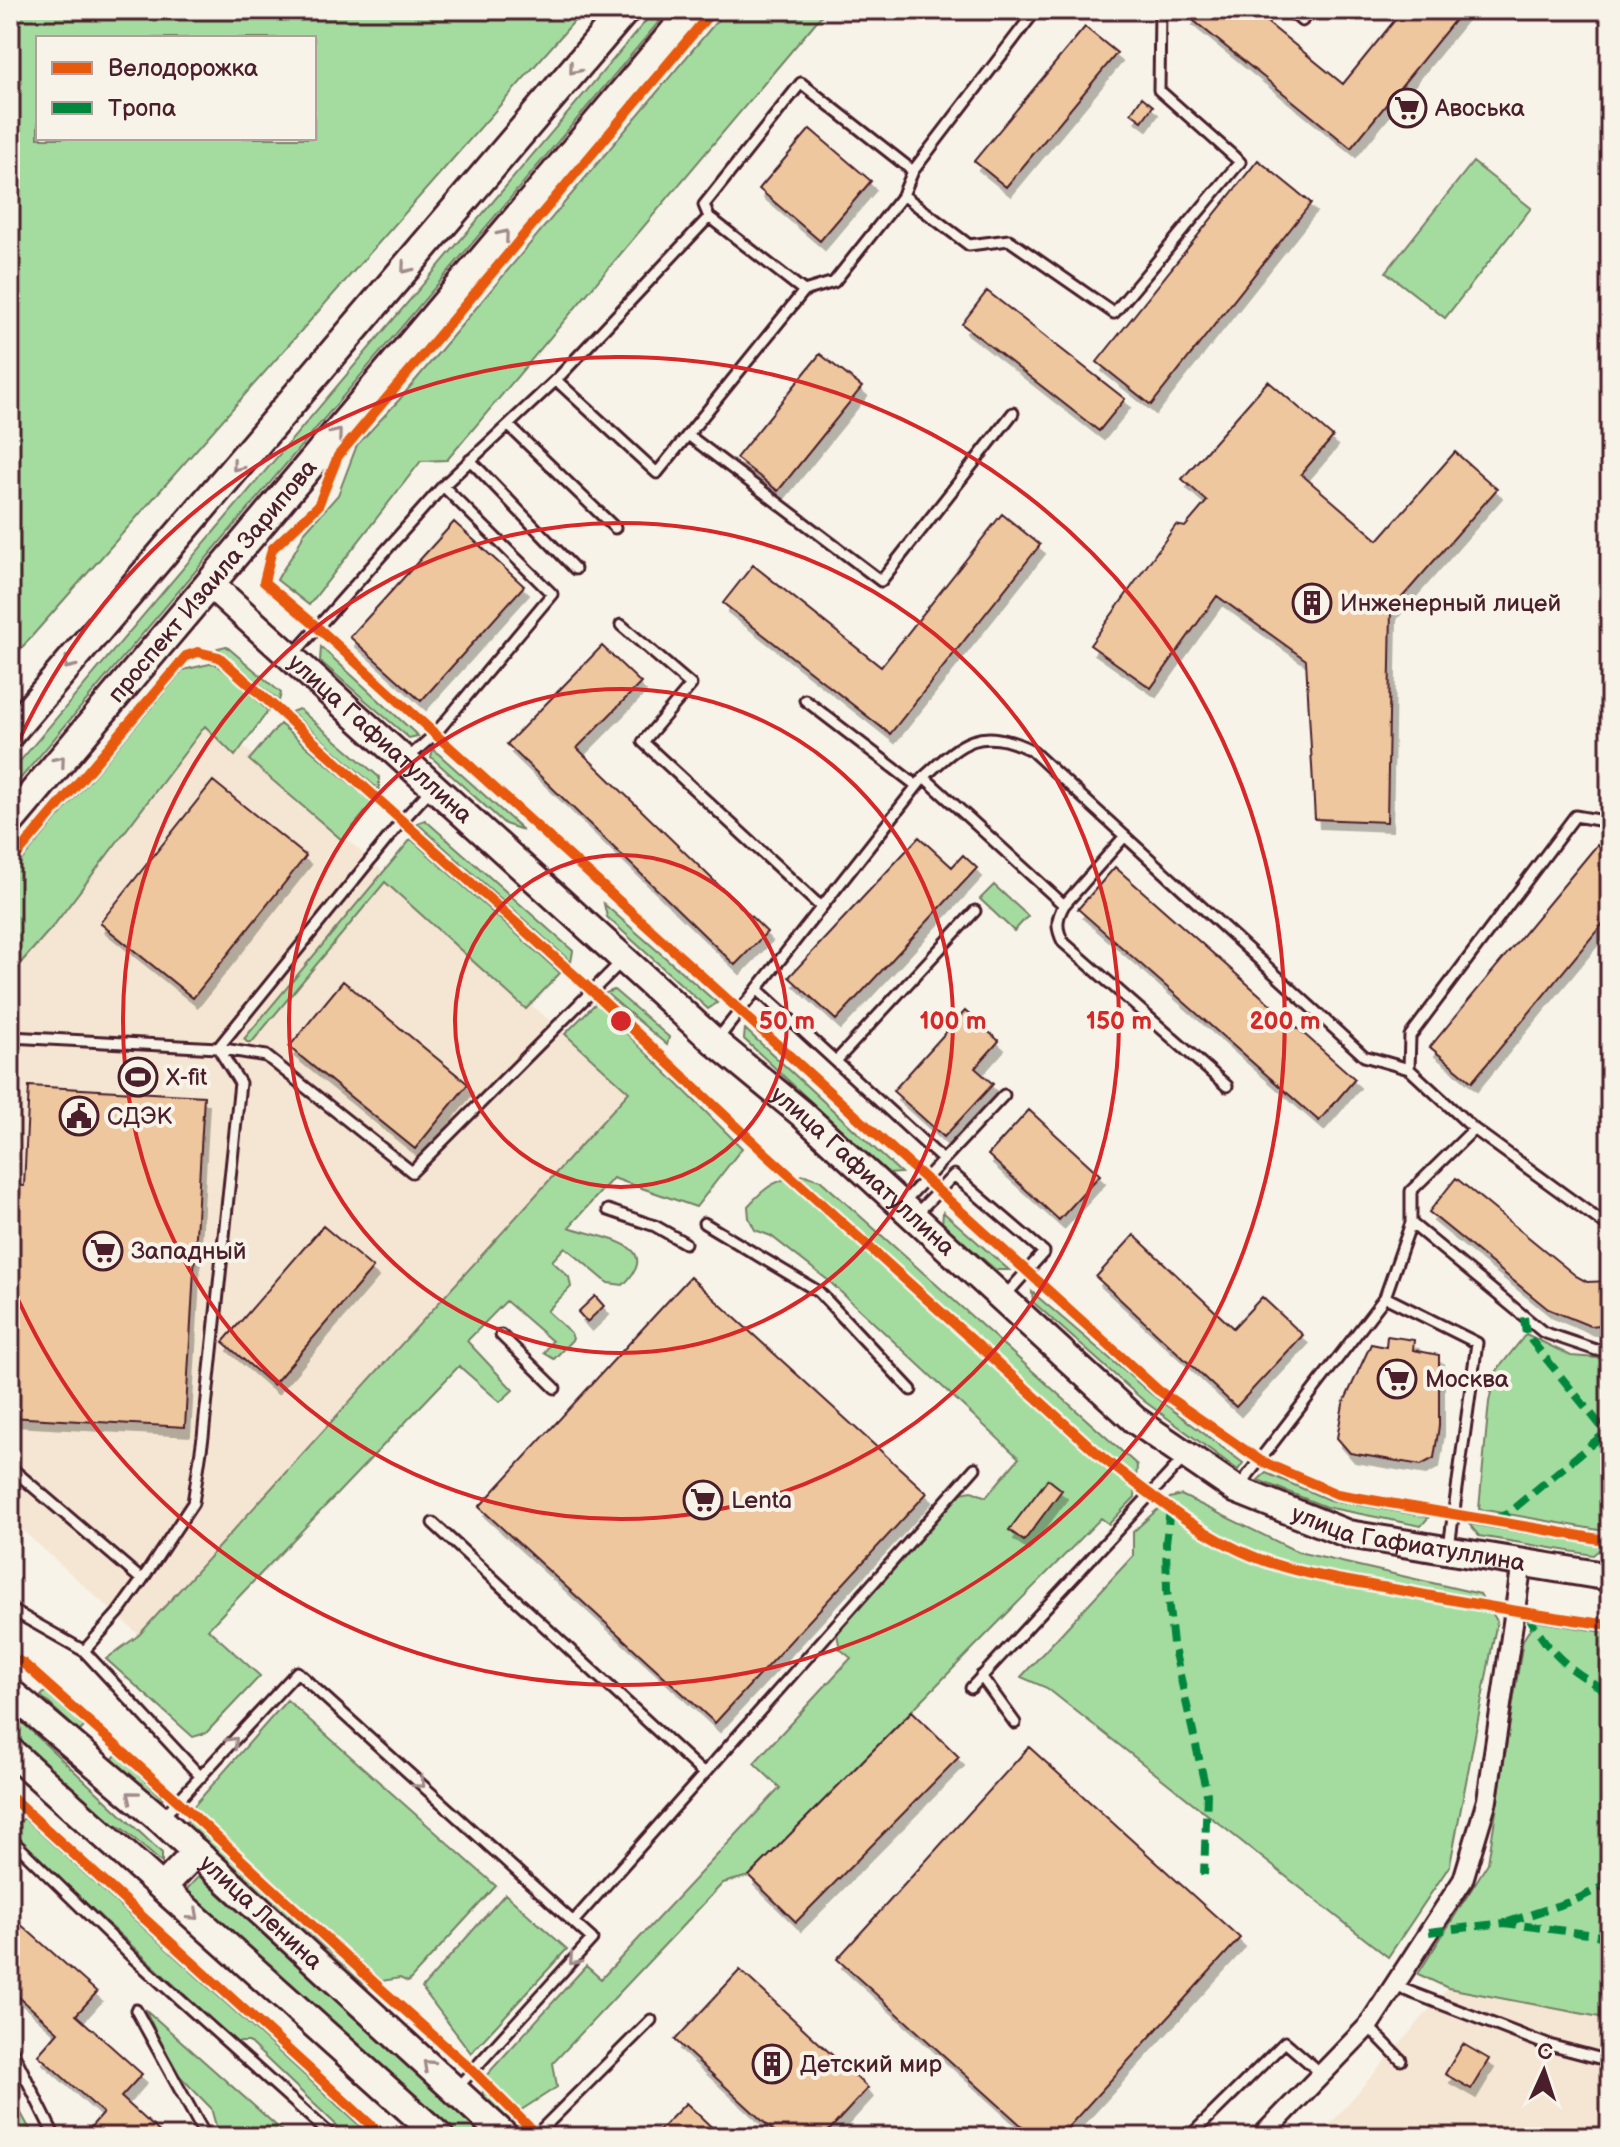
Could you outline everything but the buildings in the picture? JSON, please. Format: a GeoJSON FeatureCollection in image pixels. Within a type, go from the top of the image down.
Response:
{"type":"FeatureCollection","features":[{"type":"Feature","properties":{"kind":"main road"},"geometry":{"type":"LineString","coordinates":[[10,733],[625,10]]}},
{"type":"Feature","properties":{"kind":"main road","name":"проспект Изаила Зарипова"},"geometry":{"type":"LineString","coordinates":[[10,821],[693,10]]}},
{"type":"Feature","properties":{"kind":"street","name":"улица Гафиатуллина"},"geometry":{"type":"LineString","coordinates":[[210,584],[715,1042],[801,1113],[1135,1420],[1237,1490],[1348,1534],[1610,1577]]}},
{"type":"Feature","properties":{"kind":"street"},"geometry":{"type":"LineString","coordinates":[[1261,2137],[1368,2026],[1463,1880],[1487,1800],[1522,1562]]}},
{"type":"Feature","properties":{"kind":"street","name":"улица Ленина"},"geometry":{"type":"LineString","coordinates":[[10,1692],[161,1820],[506,2137]]}},
{"type":"Feature","properties":{"kind":"street","name":"улица Ленина"},"geometry":{"type":"LineString","coordinates":[[10,1751],[440,2137]]}},
{"type":"Feature","properties":{"kind":"street"},"geometry":{"type":"LineString","coordinates":[[163,1887],[196,1852]]}},
{"type":"Feature","properties":{"kind":"lane"},"geometry":{"type":"LineString","coordinates":[[556,380],[657,473],[804,291],[834,282],[903,195],[913,171],[1036,10]]}},
{"type":"Feature","properties":{"kind":"lane"},"geometry":{"type":"LineString","coordinates":[[903,195],[969,245],[1009,240],[1114,313],[1240,162],[1159,90],[1160,10]]}},
{"type":"Feature","properties":{"kind":"lane"},"geometry":{"type":"LineString","coordinates":[[1289,10],[1302,21],[1311,10]]}},
{"type":"Feature","properties":{"kind":"lane"},"geometry":{"type":"LineString","coordinates":[[804,291],[709,217],[704,205],[801,83],[913,171]]}},
{"type":"Feature","properties":{"kind":"lane"},"geometry":{"type":"LineString","coordinates":[[290,657],[443,486],[556,380],[709,217]]}},
{"type":"Feature","properties":{"kind":"lane"},"geometry":{"type":"LineString","coordinates":[[688,435],[881,581],[1013,413]]}},
{"type":"Feature","properties":{"kind":"lane"},"geometry":{"type":"LineString","coordinates":[[508,425],[615,528]]}},
{"type":"Feature","properties":{"kind":"lane"},"geometry":{"type":"LineString","coordinates":[[470,460],[575,569]]}},
{"type":"Feature","properties":{"kind":"lane"},"geometry":{"type":"LineString","coordinates":[[406,760],[435,734],[552,594],[443,486]]}},
{"type":"Feature","properties":{"kind":"lane"},"geometry":{"type":"LineString","coordinates":[[621,625],[691,685],[643,742],[821,907]]}},
{"type":"Feature","properties":{"kind":"lane"},"geometry":{"type":"LineString","coordinates":[[805,700],[917,786]]}},
{"type":"Feature","properties":{"kind":"lane"},"geometry":{"type":"LineString","coordinates":[[715,1042],[924,777],[965,743],[982,738],[1013,741],[1031,750],[1364,1056],[1409,1069],[1474,1129],[1610,1228]]}},
{"type":"Feature","properties":{"kind":"lane"},"geometry":{"type":"LineString","coordinates":[[924,777],[1064,905]]}},
{"type":"Feature","properties":{"kind":"lane"},"geometry":{"type":"LineString","coordinates":[[218,1048],[434,785]]}},
{"type":"Feature","properties":{"kind":"lane"},"geometry":{"type":"LineString","coordinates":[[1409,1069],[1410,1036],[1575,816],[1610,822]]}},
{"type":"Feature","properties":{"kind":"lane"},"geometry":{"type":"LineString","coordinates":[[1125,836],[1064,905],[1057,925],[1063,942],[1227,1086]]}},
{"type":"Feature","properties":{"kind":"lane"},"geometry":{"type":"LineString","coordinates":[[836,1061],[975,911]]}},
{"type":"Feature","properties":{"kind":"lane"},"geometry":{"type":"LineString","coordinates":[[10,1037],[218,1048],[266,1056],[412,1172],[624,958]]}},
{"type":"Feature","properties":{"kind":"lane"},"geometry":{"type":"LineString","coordinates":[[757,989],[943,1160]]}},
{"type":"Feature","properties":{"kind":"lane"},"geometry":{"type":"LineString","coordinates":[[84,1651],[118,1613],[193,1503],[240,1083],[218,1048]]}},
{"type":"Feature","properties":{"kind":"lane"},"geometry":{"type":"LineString","coordinates":[[907,1211],[943,1160],[1004,1095]]}},
{"type":"Feature","properties":{"kind":"lane"},"geometry":{"type":"LineString","coordinates":[[1237,1490],[1385,1297],[1411,1223],[1411,1191],[1474,1129]]}},
{"type":"Feature","properties":{"kind":"lane"},"geometry":{"type":"LineString","coordinates":[[907,1211],[954,1175],[1044,1252],[1003,1299]]}},
{"type":"Feature","properties":{"kind":"lane"},"geometry":{"type":"LineString","coordinates":[[608,1210],[655,1226],[685,1243]]}},
{"type":"Feature","properties":{"kind":"lane"},"geometry":{"type":"LineString","coordinates":[[704,1223],[819,1292],[911,1390]]}},
{"type":"Feature","properties":{"kind":"lane"},"geometry":{"type":"LineString","coordinates":[[1411,1223],[1543,1332],[1596,1350],[1610,1348]]}},
{"type":"Feature","properties":{"kind":"lane"},"geometry":{"type":"LineString","coordinates":[[1385,1297],[1477,1343],[1449,1550]]}},
{"type":"Feature","properties":{"kind":"lane"},"geometry":{"type":"LineString","coordinates":[[501,1335],[555,1388]]}},
{"type":"Feature","properties":{"kind":"lane"},"geometry":{"type":"LineString","coordinates":[[971,1688],[1187,1455]]}},
{"type":"Feature","properties":{"kind":"lane"},"geometry":{"type":"LineString","coordinates":[[10,1467],[142,1580]]}},
{"type":"Feature","properties":{"kind":"lane"},"geometry":{"type":"LineString","coordinates":[[573,1922],[975,1468]]}},
{"type":"Feature","properties":{"kind":"lane"},"geometry":{"type":"LineString","coordinates":[[433,1523],[704,1774]]}},
{"type":"Feature","properties":{"kind":"lane"},"geometry":{"type":"LineString","coordinates":[[10,1609],[84,1651],[201,1777]]}},
{"type":"Feature","properties":{"kind":"lane"},"geometry":{"type":"LineString","coordinates":[[161,1820],[297,1672],[592,1939],[455,2090]]}},
{"type":"Feature","properties":{"kind":"lane"},"geometry":{"type":"LineString","coordinates":[[981,1676],[1015,1723]]}},
{"type":"Feature","properties":{"kind":"lane"},"geometry":{"type":"LineString","coordinates":[[10,1838],[130,1955],[333,2137]]}},
{"type":"Feature","properties":{"kind":"lane"},"geometry":{"type":"LineString","coordinates":[[1392,1985],[1545,2044],[1610,2061]]}},
{"type":"Feature","properties":{"kind":"lane"},"geometry":{"type":"LineString","coordinates":[[136,2010],[206,2137]]}},
{"type":"Feature","properties":{"kind":"lane"},"geometry":{"type":"LineString","coordinates":[[534,2137],[651,2020]]}},
{"type":"Feature","properties":{"kind":"lane"},"geometry":{"type":"LineString","coordinates":[[1368,2026],[1401,2060]]}},
{"type":"Feature","properties":{"kind":"lane"},"geometry":{"type":"LineString","coordinates":[[1189,2137],[1285,2042],[1322,2074]]}},
{"type":"Feature","properties":{"kind":"lane"},"geometry":{"type":"LineString","coordinates":[[10,2046],[55,2137]]}},
{"type":"Feature","properties":{"kind":"shaded area"},"geometry":{"type":"Polygon","coordinates":[[[203,710],[629,1092],[139,1635],[10,1519],[10,957],[203,710]]]}},
{"type":"Feature","properties":{"kind":"shaded area"},"geometry":{"type":"Polygon","coordinates":[[[1448,1988],[1610,2019],[1610,2137],[1319,2137],[1448,1988]]]}},
{"type":"Feature","properties":{"kind":"green space"},"geometry":{"type":"Polygon","coordinates":[[[10,10],[584,10],[10,661],[10,10]]]}},
{"type":"Feature","properties":{"kind":"green space"},"geometry":{"type":"Polygon","coordinates":[[[655,10],[669,10],[10,791],[10,773],[655,10]]]}},
{"type":"Feature","properties":{"kind":"green space"},"geometry":{"type":"Polygon","coordinates":[[[726,10],[826,10],[447,460],[421,461],[309,605],[277,580],[303,534],[338,495],[357,445],[399,400],[726,10]]]}},
{"type":"Feature","properties":{"kind":"green space"},"geometry":{"type":"Polygon","coordinates":[[[1473,162],[1531,208],[1445,318],[1386,272],[1473,162]]]}},
{"type":"Feature","properties":{"kind":"green space"},"geometry":{"type":"Polygon","coordinates":[[[226,646],[281,693],[279,701],[218,648],[226,646]]]}},
{"type":"Feature","properties":{"kind":"green space"},"geometry":{"type":"Polygon","coordinates":[[[321,647],[418,736],[409,738],[320,661],[321,647]]]}},
{"type":"Feature","properties":{"kind":"green space"},"geometry":{"type":"Polygon","coordinates":[[[214,663],[268,711],[235,756],[205,726],[54,925],[10,975],[10,874],[183,670],[214,663]]]}},
{"type":"Feature","properties":{"kind":"green space"},"geometry":{"type":"Polygon","coordinates":[[[299,709],[379,777],[379,790],[291,712],[299,709]]]}},
{"type":"Feature","properties":{"kind":"green space"},"geometry":{"type":"Polygon","coordinates":[[[280,724],[373,803],[342,840],[249,760],[280,724]]]}},
{"type":"Feature","properties":{"kind":"green space"},"geometry":{"type":"Polygon","coordinates":[[[433,749],[523,830],[505,824],[431,757],[433,749]]]}},
{"type":"Feature","properties":{"kind":"green space"},"geometry":{"type":"Polygon","coordinates":[[[425,820],[573,951],[571,962],[417,823],[425,820]]]}},
{"type":"Feature","properties":{"kind":"green space"},"geometry":{"type":"Polygon","coordinates":[[[411,839],[560,973],[526,1009],[385,882],[252,1042],[247,1042],[244,1039],[411,839]]]}},
{"type":"Feature","properties":{"kind":"green space"},"geometry":{"type":"Polygon","coordinates":[[[994,885],[1028,916],[1014,931],[980,899],[994,885]]]}},
{"type":"Feature","properties":{"kind":"green space"},"geometry":{"type":"Polygon","coordinates":[[[604,904],[717,1003],[708,1009],[607,917],[604,904]]]}},
{"type":"Feature","properties":{"kind":"green space"},"geometry":{"type":"Polygon","coordinates":[[[614,990],[669,1037],[667,1045],[606,993],[614,990]]]}},
{"type":"Feature","properties":{"kind":"green space"},"geometry":{"type":"Polygon","coordinates":[[[596,1003],[742,1148],[696,1207],[613,1178],[569,1227],[623,1244],[633,1251],[637,1260],[635,1271],[623,1285],[608,1283],[565,1247],[552,1261],[569,1277],[571,1287],[547,1311],[571,1333],[573,1339],[554,1359],[544,1353],[552,1341],[506,1301],[467,1341],[513,1390],[500,1402],[459,1366],[208,1629],[260,1676],[206,1733],[193,1737],[106,1659],[139,1635],[629,1092],[565,1034],[596,1003]]]}},
{"type":"Feature","properties":{"kind":"green space"},"geometry":{"type":"Polygon","coordinates":[[[745,1028],[901,1173],[888,1174],[744,1039],[745,1028]]]}},
{"type":"Feature","properties":{"kind":"green space"},"geometry":{"type":"Polygon","coordinates":[[[805,1175],[820,1180],[1137,1465],[1135,1497],[1109,1524],[1101,1518],[749,1876],[723,1883],[553,2063],[557,2087],[507,2119],[500,2118],[482,2101],[484,2078],[586,1966],[601,1979],[780,1788],[754,1763],[851,1658],[840,1649],[837,1634],[961,1493],[972,1491],[986,1497],[1019,1458],[829,1281],[771,1236],[755,1230],[748,1206],[773,1184],[805,1175]]]}},
{"type":"Feature","properties":{"kind":"green space"},"geometry":{"type":"Polygon","coordinates":[[[943,1212],[1009,1270],[996,1270],[942,1224],[943,1212]]]}},
{"type":"Feature","properties":{"kind":"green space"},"geometry":{"type":"Polygon","coordinates":[[[1032,1292],[1150,1393],[1243,1463],[1238,1470],[1144,1401],[1033,1302],[1032,1292]]]}},
{"type":"Feature","properties":{"kind":"green space"},"geometry":{"type":"Polygon","coordinates":[[[1526,1334],[1571,1356],[1610,1359],[1610,1532],[1479,1509],[1489,1402],[1495,1373],[1526,1334]]]}},
{"type":"Feature","properties":{"kind":"green space"},"geometry":{"type":"Polygon","coordinates":[[[1266,1473],[1329,1500],[1429,1517],[1421,1526],[1326,1507],[1258,1480],[1266,1473]]]}},
{"type":"Feature","properties":{"kind":"green space"},"geometry":{"type":"Polygon","coordinates":[[[1181,1495],[1298,1552],[1480,1594],[1497,1621],[1450,1865],[1388,1957],[1047,1688],[1021,1677],[1133,1556],[1133,1532],[1170,1498],[1181,1495]]]}},
{"type":"Feature","properties":{"kind":"green space"},"geometry":{"type":"Polygon","coordinates":[[[1469,1524],[1604,1546],[1593,1555],[1479,1536],[1469,1524]]]}},
{"type":"Feature","properties":{"kind":"green space"},"geometry":{"type":"Polygon","coordinates":[[[1535,1621],[1610,1633],[1610,2019],[1448,1988],[1418,1974],[1488,1863],[1523,1640],[1535,1621]]]}},
{"type":"Feature","properties":{"kind":"green space"},"geometry":{"type":"Polygon","coordinates":[[[50,1687],[89,1722],[79,1732],[41,1696],[50,1687]]]}},
{"type":"Feature","properties":{"kind":"green space"},"geometry":{"type":"Polygon","coordinates":[[[287,1700],[496,1886],[408,1982],[400,1978],[382,1981],[193,1807],[287,1700]]]}},
{"type":"Feature","properties":{"kind":"green space"},"geometry":{"type":"Polygon","coordinates":[[[10,1711],[162,1853],[162,1863],[122,1828],[98,1818],[10,1738],[10,1711]]]}},
{"type":"Feature","properties":{"kind":"green space"},"geometry":{"type":"Polygon","coordinates":[[[117,1754],[163,1798],[156,1805],[110,1762],[117,1754]]]}},
{"type":"Feature","properties":{"kind":"green space"},"geometry":{"type":"Polygon","coordinates":[[[24,1818],[372,2137],[349,2137],[249,2042],[235,2042],[10,1832],[24,1818]]]}},
{"type":"Feature","properties":{"kind":"green space"},"geometry":{"type":"Polygon","coordinates":[[[188,1818],[369,1988],[327,1962],[187,1825],[188,1818]]]}},
{"type":"Feature","properties":{"kind":"green space"},"geometry":{"type":"Polygon","coordinates":[[[199,1876],[487,2137],[456,2137],[185,1891],[199,1876]]]}},
{"type":"Feature","properties":{"kind":"green space"},"geometry":{"type":"Polygon","coordinates":[[[505,1894],[567,1949],[471,2053],[422,1988],[505,1894]]]}},
{"type":"Feature","properties":{"kind":"green space"},"geometry":{"type":"Polygon","coordinates":[[[145,2009],[289,2137],[219,2137],[211,2108],[174,2070],[145,2009]]]}},
{"type":"Feature","properties":{"kind":"green space"},"geometry":{"type":"Polygon","coordinates":[[[10,2093],[34,2137],[10,2137],[10,2093]]]}},
{"type":"Feature","properties":{"kind":"marked path"},"geometry":{"type":"LineString","coordinates":[[1524,1317],[1526,1334],[1610,1437]]}},
{"type":"Feature","properties":{"kind":"marked path"},"geometry":{"type":"LineString","coordinates":[[1494,1519],[1507,1514],[1610,1429]]}},
{"type":"Feature","properties":{"kind":"marked path"},"geometry":{"type":"LineString","coordinates":[[1170,1508],[1166,1543],[1167,1590],[1173,1644],[1207,1794],[1204,1875]]}},
{"type":"Feature","properties":{"kind":"marked path"},"geometry":{"type":"LineString","coordinates":[[1527,1613],[1552,1651],[1583,1677],[1610,1693]]}},
{"type":"Feature","properties":{"kind":"marked path"},"geometry":{"type":"LineString","coordinates":[[1508,1922],[1575,1900],[1610,1883]]}},
{"type":"Feature","properties":{"kind":"marked path"},"geometry":{"type":"LineString","coordinates":[[1429,1932],[1504,1923],[1610,1939]]}},
{"type":"Feature","properties":{"kind":"cycle path"},"geometry":{"type":"LineString","coordinates":[[713,10],[338,456],[318,506],[272,549],[264,582],[1158,1390],[1261,1461],[1337,1494],[1610,1541]]}},
{"type":"Feature","properties":{"kind":"cycle path"},"geometry":{"type":"LineString","coordinates":[[10,863],[186,656],[198,652],[219,657],[591,990],[766,1154],[1104,1459],[1177,1514],[1236,1549],[1289,1568],[1471,1603],[1610,1625]]}},
{"type":"Feature","properties":{"kind":"cycle path"},"geometry":{"type":"LineString","coordinates":[[10,1657],[23,1663],[178,1801],[473,2071],[539,2137]]}},
{"type":"Feature","properties":{"kind":"cycle path"},"geometry":{"type":"LineString","coordinates":[[10,1796],[384,2137]]}},
{"type":"Feature","properties":{"kind":"place","name":"Авоська"},"geometry":{"type":"Point","coordinates":[1407,108]}},
{"type":"Feature","properties":{"kind":"place","name":"Инженерный лицей"},"geometry":{"type":"Point","coordinates":[1312,603]}},
{"type":"Feature","properties":{"kind":"place","name":"X-fit"},"geometry":{"type":"Point","coordinates":[138,1077]}},
{"type":"Feature","properties":{"kind":"place","name":"СДЭК"},"geometry":{"type":"Point","coordinates":[79,1116]}},
{"type":"Feature","properties":{"kind":"place","name":"Западный"},"geometry":{"type":"Point","coordinates":[103,1251]}},
{"type":"Feature","properties":{"kind":"place","name":"Москва"},"geometry":{"type":"Point","coordinates":[1397,1379]}},
{"type":"Feature","properties":{"kind":"place","name":"Lenta"},"geometry":{"type":"Point","coordinates":[703,1500]}},
{"type":"Feature","properties":{"kind":"place","name":"Детский мир"},"geometry":{"type":"Point","coordinates":[772,2064]}}]}
